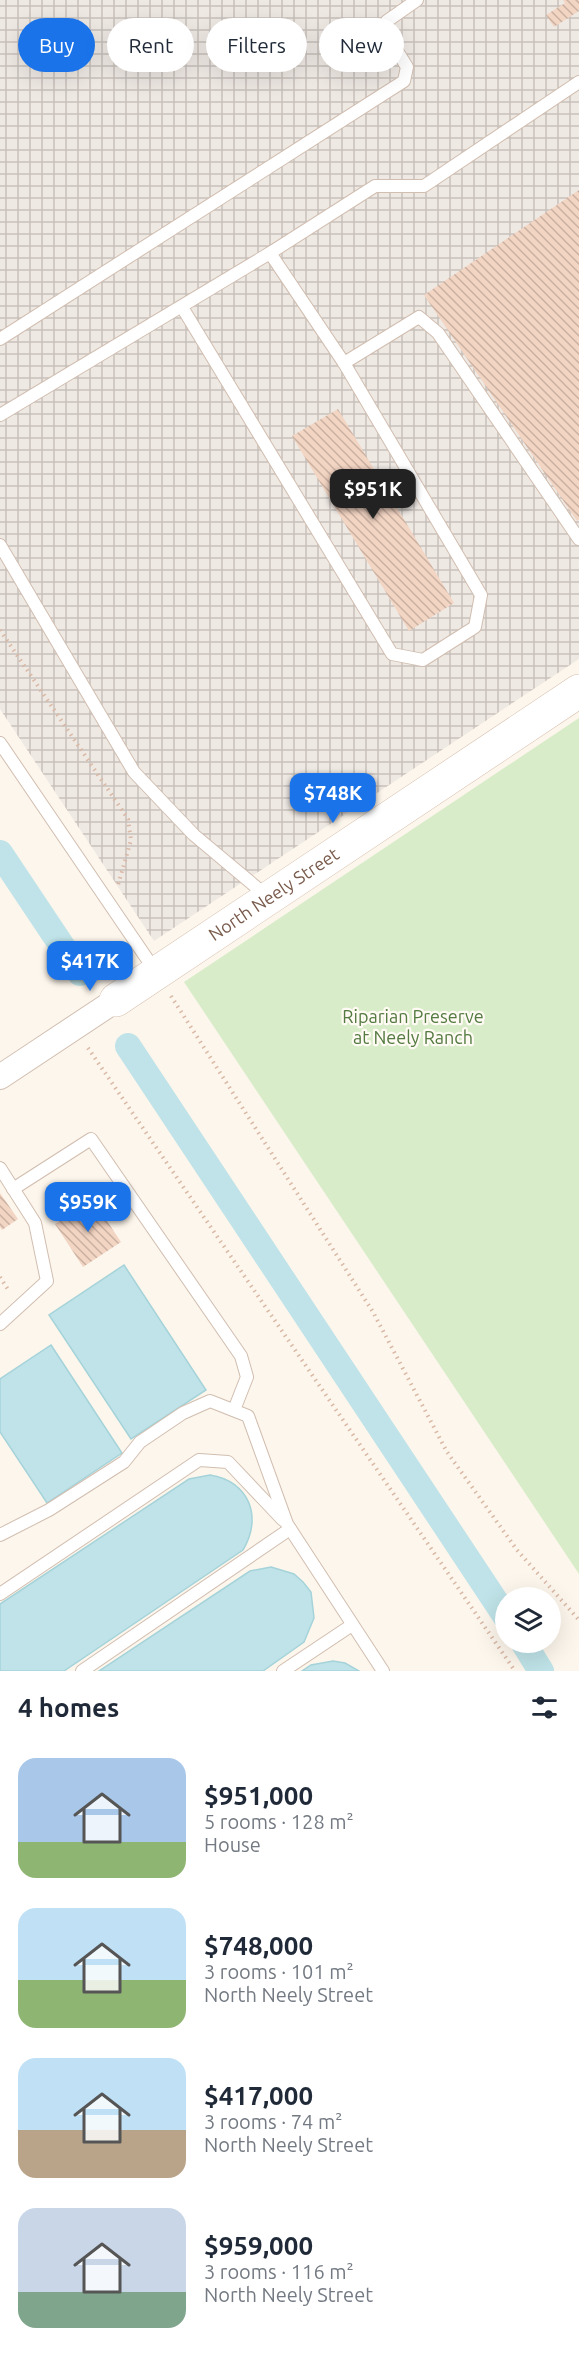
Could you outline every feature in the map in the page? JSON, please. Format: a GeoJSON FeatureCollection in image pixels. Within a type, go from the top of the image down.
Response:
{"type":"FeatureCollection","features":[{"type":"Feature","properties":{"kind":"street","name":"North Neely Street"},"geometry":{"type":"LineString","coordinates":[[0,1077],[579,691]]}},
{"type":"Feature","properties":{"kind":"lane"},"geometry":{"type":"LineString","coordinates":[[0,339],[404,81],[407,66],[384,30],[387,21],[417,0]]}},
{"type":"Feature","properties":{"kind":"lane"},"geometry":{"type":"LineString","coordinates":[[0,415],[182,307],[375,186],[424,186],[579,82]]}},
{"type":"Feature","properties":{"kind":"lane"},"geometry":{"type":"LineString","coordinates":[[182,307],[392,654],[423,660],[475,627],[481,595],[344,363],[270,253]]}},
{"type":"Feature","properties":{"kind":"lane"},"geometry":{"type":"LineString","coordinates":[[344,363],[419,316],[438,333],[579,539]]}},
{"type":"Feature","properties":{"kind":"lane"},"geometry":{"type":"LineString","coordinates":[[0,545],[134,772],[194,835],[269,898]]}},
{"type":"Feature","properties":{"kind":"lane"},"geometry":{"type":"LineString","coordinates":[[0,743],[156,972]]}},
{"type":"Feature","properties":{"kind":"lane"},"geometry":{"type":"LineString","coordinates":[[13,1189],[91,1139],[241,1356],[247,1377],[234,1410]]}},
{"type":"Feature","properties":{"kind":"lane"},"geometry":{"type":"LineString","coordinates":[[0,1168],[35,1223],[45,1261],[46,1281],[0,1323]]}},
{"type":"Feature","properties":{"kind":"lane"},"geometry":{"type":"LineString","coordinates":[[0,1535],[49,1510],[124,1462],[140,1442],[183,1413],[210,1401],[248,1416],[289,1527]]}},
{"type":"Feature","properties":{"kind":"lane"},"geometry":{"type":"LineString","coordinates":[[0,1594],[199,1460],[228,1462],[289,1527],[383,1671]]}},
{"type":"Feature","properties":{"kind":"lane"},"geometry":{"type":"LineString","coordinates":[[82,1671],[289,1527]]}},
{"type":"Feature","properties":{"kind":"lane"},"geometry":{"type":"LineString","coordinates":[[283,1671],[352,1625]]}},
{"type":"Feature","properties":{"kind":"path"},"geometry":{"type":"LineString","coordinates":[[0,630],[128,819],[130,840],[125,866],[110,904]]}},
{"type":"Feature","properties":{"kind":"path"},"geometry":{"type":"LineString","coordinates":[[156,972],[373,1312],[447,1452],[517,1550],[579,1620]]}},
{"type":"Feature","properties":{"kind":"path"},"geometry":{"type":"LineString","coordinates":[[80,1024],[515,1671]]}},
{"type":"Feature","properties":{"kind":"shaded area"},"geometry":{"type":"Polygon","coordinates":[[[0,0],[579,0],[579,659],[154,941],[0,709],[0,0]]]}},
{"type":"Feature","properties":{"kind":"green space","name":"Riparian Preserve at Neely Ranch"},"geometry":{"type":"Polygon","coordinates":[[[579,718],[579,1574],[184,982],[579,718]]]}},
{"type":"Feature","properties":{"kind":"water"},"geometry":{"type":"Polygon","coordinates":[[[124,1265],[206,1390],[131,1439],[49,1315],[124,1265]]]}},
{"type":"Feature","properties":{"kind":"water"},"geometry":{"type":"Polygon","coordinates":[[[51,1345],[122,1453],[47,1503],[0,1432],[0,1379],[51,1345]]]}},
{"type":"Feature","properties":{"kind":"water"},"geometry":{"type":"Polygon","coordinates":[[[210,1475],[234,1485],[249,1502],[252,1525],[243,1550],[64,1671],[0,1671],[0,1604],[189,1479],[210,1475]]]}},
{"type":"Feature","properties":{"kind":"water"},"geometry":{"type":"Polygon","coordinates":[[[271,1567],[294,1574],[303,1582],[311,1592],[314,1618],[304,1642],[263,1671],[99,1671],[250,1571],[271,1567]]]}},
{"type":"Feature","properties":{"kind":"water"},"geometry":{"type":"Polygon","coordinates":[[[333,1661],[345,1663],[359,1671],[302,1671],[311,1665],[333,1661]]]}},
{"type":"Feature","properties":{"kind":"building"},"geometry":{"type":"Polygon","coordinates":[[[563,0],[579,0],[579,11],[554,27],[546,15],[565,3],[563,0]]]}},
{"type":"Feature","properties":{"kind":"building"},"geometry":{"type":"Polygon","coordinates":[[[579,190],[579,519],[577,521],[424,295],[579,190]]]}},
{"type":"Feature","properties":{"kind":"building"},"geometry":{"type":"Polygon","coordinates":[[[338,409],[454,603],[409,631],[292,436],[338,409]]]}},
{"type":"Feature","properties":{"kind":"building"},"geometry":{"type":"Polygon","coordinates":[[[0,1193],[18,1219],[2,1230],[0,1227],[0,1193]]]}},
{"type":"Feature","properties":{"kind":"building"},"geometry":{"type":"Polygon","coordinates":[[[93,1200],[121,1242],[83,1267],[55,1224],[93,1200]]]}},
{"type":"Feature","properties":{"kind":"waterway"},"geometry":{"type":"LineString","coordinates":[[0,853],[80,973]]}},
{"type":"Feature","properties":{"kind":"waterway"},"geometry":{"type":"LineString","coordinates":[[128,1046],[495,1600]]}},
{"type":"Feature","properties":{"kind":"waterway"},"geometry":{"type":"LineString","coordinates":[[530,1653],[541,1671]]}}]}
